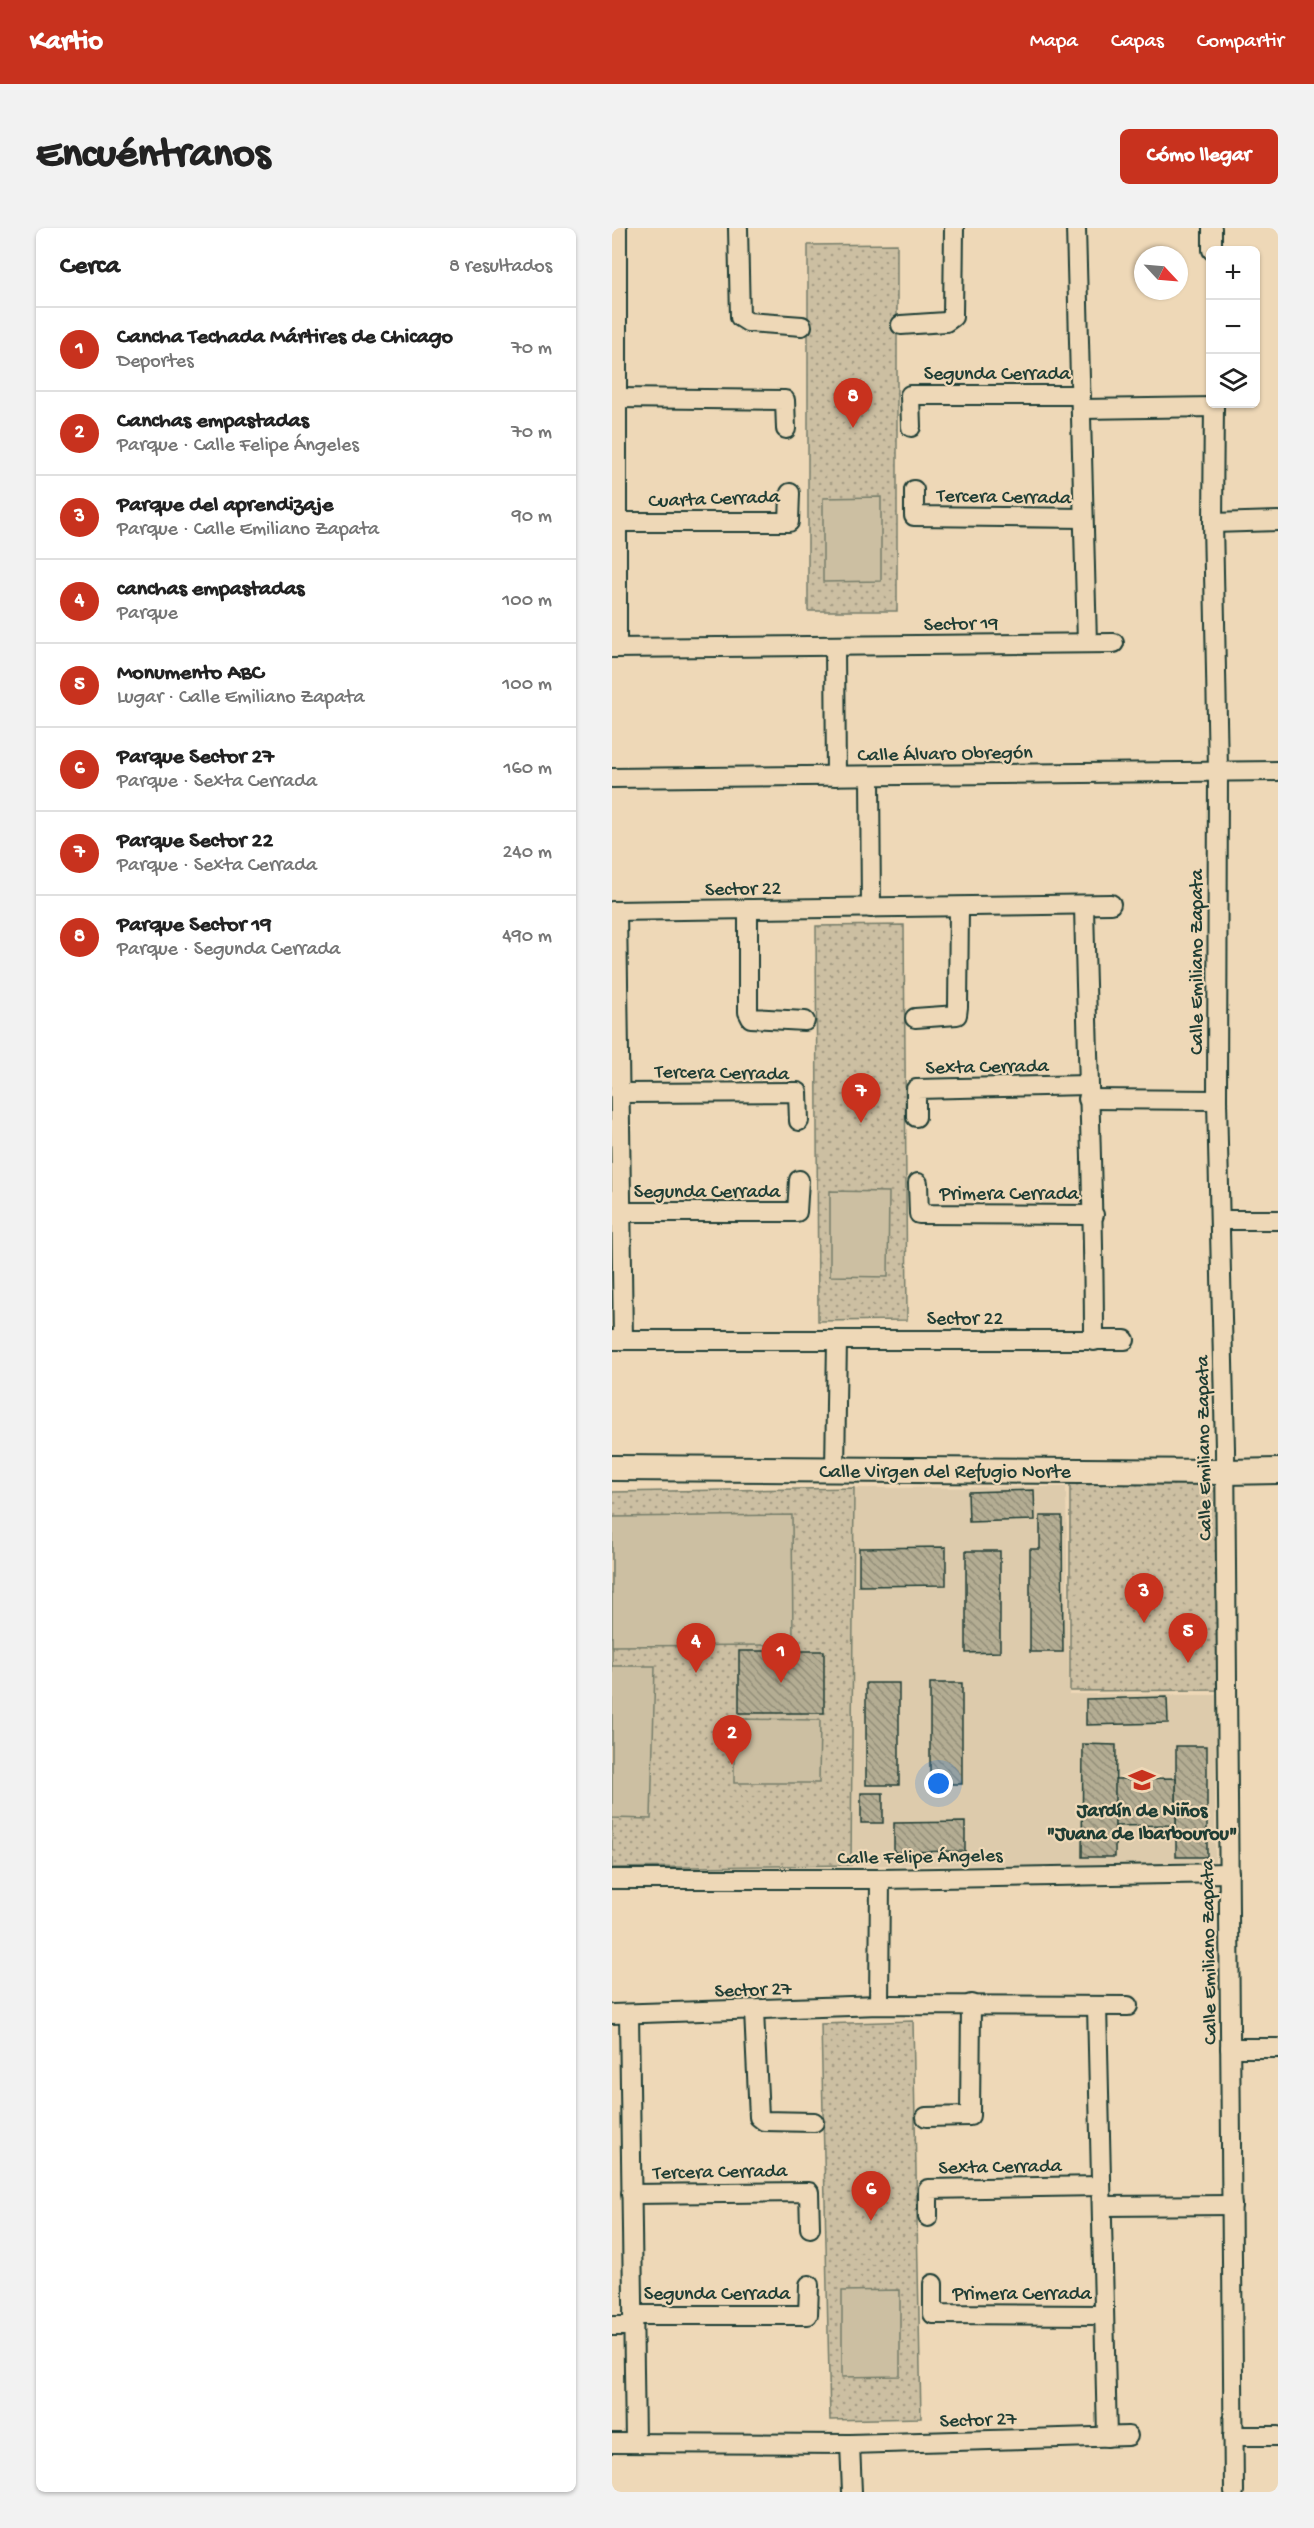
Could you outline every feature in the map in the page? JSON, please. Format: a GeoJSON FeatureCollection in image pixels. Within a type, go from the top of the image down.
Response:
{"type":"FeatureCollection","features":[{"type":"Feature","properties":{"kind":"street","name":"Sector 19"},"geometry":{"type":"LineString","coordinates":[[616,228],[617,398],[614,648],[1114,643]]}},
{"type":"Feature","properties":{"kind":"street"},"geometry":{"type":"LineString","coordinates":[[738,228],[740,317],[743,321],[802,326]]}},
{"type":"Feature","properties":{"kind":"street"},"geometry":{"type":"LineString","coordinates":[[902,325],[946,322],[953,317],[954,228]]}},
{"type":"Feature","properties":{"kind":"street"},"geometry":{"type":"LineString","coordinates":[[1076,228],[1087,644]]}},
{"type":"Feature","properties":{"kind":"street"},"geometry":{"type":"LineString","coordinates":[[1212,228],[1212,246]]}},
{"type":"Feature","properties":{"kind":"street","name":"Segunda Cerrada"},"geometry":{"type":"LineString","coordinates":[[911,427],[910,395],[1081,402]]}},
{"type":"Feature","properties":{"kind":"street"},"geometry":{"type":"LineString","coordinates":[[617,398],[785,399],[786,429]]}},
{"type":"Feature","properties":{"kind":"street"},"geometry":{"type":"LineString","coordinates":[[1081,402],[1206,405]]}},
{"type":"Feature","properties":{"kind":"street","name":"Calle Emiliano Zapata"},"geometry":{"type":"LineString","coordinates":[[1214,408],[1213,523],[1218,770],[1217,1100],[1225,1472],[1234,2492]]}},
{"type":"Feature","properties":{"kind":"street","name":"Tercera Cerrada"},"geometry":{"type":"LineString","coordinates":[[914,490],[914,516],[1083,518]]}},
{"type":"Feature","properties":{"kind":"street","name":"Cuarta Cerrada"},"geometry":{"type":"LineString","coordinates":[[615,528],[789,522],[790,493]]}},
{"type":"Feature","properties":{"kind":"street"},"geometry":{"type":"LineString","coordinates":[[1213,523],[1278,521]]}},
{"type":"Feature","properties":{"kind":"street"},"geometry":{"type":"LineString","coordinates":[[835,646],[836,776]]}},
{"type":"Feature","properties":{"kind":"street","name":"Calle Álvaro Obregón"},"geometry":{"type":"LineString","coordinates":[[612,778],[1278,771]]}},
{"type":"Feature","properties":{"kind":"street"},"geometry":{"type":"LineString","coordinates":[[870,777],[871,908]]}},
{"type":"Feature","properties":{"kind":"street","name":"Sector 22"},"geometry":{"type":"LineString","coordinates":[[1111,904],[614,911],[619,1093],[617,1340],[1125,1340]]}},
{"type":"Feature","properties":{"kind":"street"},"geometry":{"type":"LineString","coordinates":[[1084,905],[1088,1092],[1094,1215],[1094,1341]]}},
{"type":"Feature","properties":{"kind":"street"},"geometry":{"type":"LineString","coordinates":[[915,1018],[957,1015],[959,907]]}},
{"type":"Feature","properties":{"kind":"street"},"geometry":{"type":"LineString","coordinates":[[748,909],[748,1012],[751,1018],[805,1021]]}},
{"type":"Feature","properties":{"kind":"street","name":"Sexta Cerrada"},"geometry":{"type":"LineString","coordinates":[[916,1118],[916,1089],[1088,1092]]}},
{"type":"Feature","properties":{"kind":"street","name":"Tercera Cerrada"},"geometry":{"type":"LineString","coordinates":[[619,1093],[798,1092],[799,1121]]}},
{"type":"Feature","properties":{"kind":"street"},"geometry":{"type":"LineString","coordinates":[[1088,1092],[1217,1100]]}},
{"type":"Feature","properties":{"kind":"street","name":"Segunda Cerrada"},"geometry":{"type":"LineString","coordinates":[[618,1218],[797,1212],[799,1180]]}},
{"type":"Feature","properties":{"kind":"street","name":"Primera Cerrada"},"geometry":{"type":"LineString","coordinates":[[918,1183],[919,1214],[1094,1215]]}},
{"type":"Feature","properties":{"kind":"street"},"geometry":{"type":"LineString","coordinates":[[1220,1220],[1278,1220]]}},
{"type":"Feature","properties":{"kind":"street"},"geometry":{"type":"LineString","coordinates":[[835,1469],[837,1340]]}},
{"type":"Feature","properties":{"kind":"street","name":"Calle Virgen del Refugio Norte"},"geometry":{"type":"LineString","coordinates":[[612,1468],[1225,1472],[1278,1470]]}},
{"type":"Feature","properties":{"kind":"street","name":"Calle Felipe Ángeles"},"geometry":{"type":"LineString","coordinates":[[612,1879],[880,1879],[1228,1873]]}},
{"type":"Feature","properties":{"kind":"street"},"geometry":{"type":"LineString","coordinates":[[879,2005],[880,1879]]}},
{"type":"Feature","properties":{"kind":"street"},"geometry":{"type":"LineString","coordinates":[[926,2118],[970,2116],[971,2004]]}},
{"type":"Feature","properties":{"kind":"street","name":"Sector 27"},"geometry":{"type":"LineString","coordinates":[[635,2442],[631,2194],[621,2014],[879,2005],[1128,2006]]}},
{"type":"Feature","properties":{"kind":"street"},"geometry":{"type":"LineString","coordinates":[[1097,2007],[1107,2437]]}},
{"type":"Feature","properties":{"kind":"street"},"geometry":{"type":"LineString","coordinates":[[754,2011],[759,2117],[764,2121],[814,2122]]}},
{"type":"Feature","properties":{"kind":"street"},"geometry":{"type":"LineString","coordinates":[[1230,2048],[1278,2048]]}},
{"type":"Feature","properties":{"kind":"street","name":"Sexta Cerrada"},"geometry":{"type":"LineString","coordinates":[[928,2217],[928,2189],[1101,2186]]}},
{"type":"Feature","properties":{"kind":"street","name":"Tercera Cerrada"},"geometry":{"type":"LineString","coordinates":[[631,2194],[809,2192],[810,2228]]}},
{"type":"Feature","properties":{"kind":"street"},"geometry":{"type":"LineString","coordinates":[[1102,2206],[1232,2205]]}},
{"type":"Feature","properties":{"kind":"street","name":"Primera Cerrada"},"geometry":{"type":"LineString","coordinates":[[933,2284],[933,2314],[1104,2315]]}},
{"type":"Feature","properties":{"kind":"street","name":"Segunda Cerrada"},"geometry":{"type":"LineString","coordinates":[[633,2320],[808,2315],[809,2285]]}},
{"type":"Feature","properties":{"kind":"street"},"geometry":{"type":"LineString","coordinates":[[612,2326],[633,2320]]}},
{"type":"Feature","properties":{"kind":"street","name":"Sector 27"},"geometry":{"type":"LineString","coordinates":[[612,2442],[850,2444],[1128,2436]]}},
{"type":"Feature","properties":{"kind":"street"},"geometry":{"type":"LineString","coordinates":[[1233,2436],[1278,2436]]}},
{"type":"Feature","properties":{"kind":"street"},"geometry":{"type":"LineString","coordinates":[[850,2444],[852,2492]]}},
{"type":"Feature","properties":{"kind":"shaded area"},"geometry":{"type":"Polygon","coordinates":[[[897,244],[897,611],[808,611],[808,245],[897,244]]]}},
{"type":"Feature","properties":{"kind":"shaded area"},"geometry":{"type":"Polygon","coordinates":[[[881,497],[881,581],[823,582],[823,498],[881,497]]]}},
{"type":"Feature","properties":{"kind":"shaded area"},"geometry":{"type":"Polygon","coordinates":[[[904,925],[907,1320],[818,1321],[816,926],[904,925]]]}},
{"type":"Feature","properties":{"kind":"shaded area"},"geometry":{"type":"Polygon","coordinates":[[[830,1191],[889,1192],[888,1277],[830,1276],[830,1191]]]}},
{"type":"Feature","properties":{"kind":"shaded area"},"geometry":{"type":"Polygon","coordinates":[[[1217,1481],[1217,1690],[1070,1691],[1070,1482],[1217,1481]]]}},
{"type":"Feature","properties":{"kind":"shaded area"},"geometry":{"type":"Polygon","coordinates":[[[1066,1487],[1069,1694],[1216,1695],[1215,1865],[851,1865],[854,1488],[1066,1487]]]}},
{"type":"Feature","properties":{"kind":"shaded area"},"geometry":{"type":"Polygon","coordinates":[[[854,1488],[851,1865],[612,1868],[612,1492],[854,1488]]]}},
{"type":"Feature","properties":{"kind":"shaded area"},"geometry":{"type":"Polygon","coordinates":[[[792,1515],[793,1645],[612,1646],[612,1517],[792,1515]]]}},
{"type":"Feature","properties":{"kind":"shaded area"},"geometry":{"type":"Polygon","coordinates":[[[612,1666],[655,1666],[651,1819],[612,1818],[612,1666]]]}},
{"type":"Feature","properties":{"kind":"shaded area"},"geometry":{"type":"Polygon","coordinates":[[[734,1719],[820,1720],[819,1783],[734,1783],[734,1719]]]}},
{"type":"Feature","properties":{"kind":"shaded area"},"geometry":{"type":"Polygon","coordinates":[[[913,2021],[921,2418],[830,2420],[821,2024],[913,2021]]]}},
{"type":"Feature","properties":{"kind":"shaded area"},"geometry":{"type":"Polygon","coordinates":[[[900,2290],[900,2376],[842,2377],[842,2291],[900,2290]]]}},
{"type":"Feature","properties":{"kind":"building"},"geometry":{"type":"Polygon","coordinates":[[[1034,1490],[1035,1520],[969,1522],[968,1492],[1034,1490]]]}},
{"type":"Feature","properties":{"kind":"building"},"geometry":{"type":"Polygon","coordinates":[[[1040,1516],[1062,1516],[1063,1652],[1030,1652],[1030,1549],[1040,1549],[1040,1516]]]}},
{"type":"Feature","properties":{"kind":"building"},"geometry":{"type":"Polygon","coordinates":[[[946,1547],[946,1585],[859,1586],[859,1548],[946,1547]]]}},
{"type":"Feature","properties":{"kind":"building"},"geometry":{"type":"Polygon","coordinates":[[[966,1551],[1000,1551],[1000,1652],[966,1653],[966,1551]]]}},
{"type":"Feature","properties":{"kind":"building"},"geometry":{"type":"Polygon","coordinates":[[[739,1651],[824,1651],[824,1713],[739,1713],[739,1651]]]}},
{"type":"Feature","properties":{"kind":"building"},"geometry":{"type":"Polygon","coordinates":[[[866,1683],[899,1683],[899,1785],[866,1785],[866,1683]]]}},
{"type":"Feature","properties":{"kind":"building"},"geometry":{"type":"Polygon","coordinates":[[[930,1683],[962,1683],[962,1784],[930,1784],[930,1683]]]}},
{"type":"Feature","properties":{"kind":"building"},"geometry":{"type":"Polygon","coordinates":[[[1167,1697],[1168,1723],[1086,1725],[1086,1699],[1167,1697]]]}},
{"type":"Feature","properties":{"kind":"building"},"geometry":{"type":"Polygon","coordinates":[[[1083,1744],[1116,1745],[1115,1857],[1082,1857],[1083,1744]]]}},
{"type":"Feature","properties":{"kind":"building"},"geometry":{"type":"Polygon","coordinates":[[[1176,1746],[1207,1746],[1207,1857],[1176,1857],[1176,1746]]]}},
{"type":"Feature","properties":{"kind":"building"},"geometry":{"type":"Polygon","coordinates":[[[1176,1778],[1176,1825],[1115,1826],[1115,1779],[1176,1778]]]}},
{"type":"Feature","properties":{"kind":"building"},"geometry":{"type":"Polygon","coordinates":[[[861,1793],[883,1793],[883,1823],[861,1823],[861,1793]]]}},
{"type":"Feature","properties":{"kind":"building"},"geometry":{"type":"Polygon","coordinates":[[[965,1822],[965,1851],[894,1852],[894,1823],[965,1822]]]}},
{"type":"Feature","properties":{"kind":"place","name":"Parque Sector 19"},"geometry":{"type":"Point","coordinates":[853,428]}},
{"type":"Feature","properties":{"kind":"place","name":"Parque Sector 22"},"geometry":{"type":"Point","coordinates":[861,1123]}},
{"type":"Feature","properties":{"kind":"place","name":"Parque del aprendizaje"},"geometry":{"type":"Point","coordinates":[1144,1623]}},
{"type":"Feature","properties":{"kind":"place","name":"Monumento ABC"},"geometry":{"type":"Point","coordinates":[1188,1663]}},
{"type":"Feature","properties":{"kind":"place","name":"canchas empastadas"},"geometry":{"type":"Point","coordinates":[696,1673]}},
{"type":"Feature","properties":{"kind":"place","name":"Cancha Techada Mártires de Chicago"},"geometry":{"type":"Point","coordinates":[781,1683]}},
{"type":"Feature","properties":{"kind":"place","name":"Canchas empastadas"},"geometry":{"type":"Point","coordinates":[732,1765]}},
{"type":"Feature","properties":{"kind":"place","name":"Jardín de Niños \"Juana de Ibarbourou\""},"geometry":{"type":"Point","coordinates":[1142,1780]}},
{"type":"Feature","properties":{"kind":"place","name":"Parque Sector 27"},"geometry":{"type":"Point","coordinates":[871,2221]}}]}
